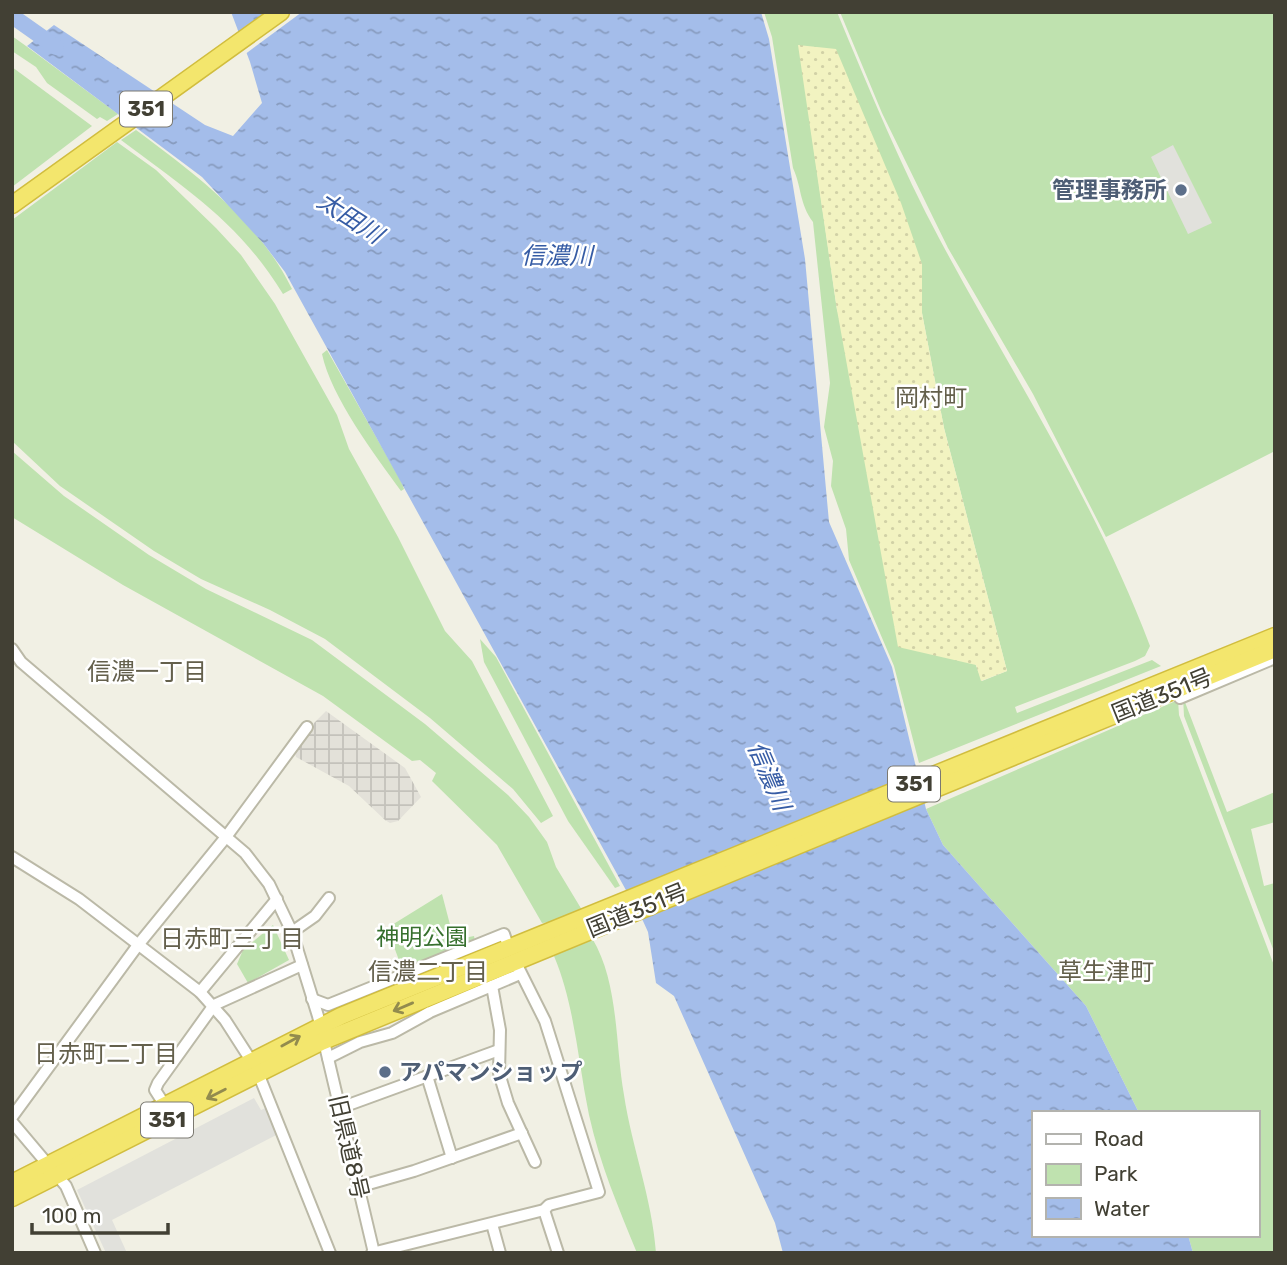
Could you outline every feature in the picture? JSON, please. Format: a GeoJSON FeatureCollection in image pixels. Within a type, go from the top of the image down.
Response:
{"type":"FeatureCollection","features":[{"type":"Feature","properties":{"kind":"highway","name":"351"},"geometry":{"type":"LineString","coordinates":[[12,205],[281,12]]}},
{"type":"Feature","properties":{"kind":"highway","name":"国道351号"},"geometry":{"type":"LineString","coordinates":[[12,1183],[53,1170],[320,1034],[1275,636]]}},
{"type":"Feature","properties":{"kind":"highway","name":"国道351号"},"geometry":{"type":"LineString","coordinates":[[554,937],[1275,649]]}},
{"type":"Feature","properties":{"kind":"highway","name":"国道351号"},"geometry":{"type":"LineString","coordinates":[[12,1198],[53,1170],[164,1104],[255,1067]]}},
{"type":"Feature","properties":{"kind":"street","name":"旧県道8号"},"geometry":{"type":"LineString","coordinates":[[12,649],[21,662],[251,859],[277,899],[292,932],[313,999],[373,1253]]}},
{"type":"Feature","properties":{"kind":"street"},"geometry":{"type":"LineString","coordinates":[[1180,698],[1275,658]]}},
{"type":"Feature","properties":{"kind":"street"},"geometry":{"type":"LineString","coordinates":[[12,672],[21,662]]}},
{"type":"Feature","properties":{"kind":"street"},"geometry":{"type":"LineString","coordinates":[[95,1253],[66,1186],[12,1119],[138,945],[226,837],[307,727]]}},
{"type":"Feature","properties":{"kind":"street"},"geometry":{"type":"LineString","coordinates":[[12,858],[79,899],[214,1005],[255,1067],[330,1253]]}},
{"type":"Feature","properties":{"kind":"street"},"geometry":{"type":"LineString","coordinates":[[292,932],[315,916],[330,898]]}},
{"type":"Feature","properties":{"kind":"street"},"geometry":{"type":"LineString","coordinates":[[200,992],[277,899]]}},
{"type":"Feature","properties":{"kind":"street"},"geometry":{"type":"LineString","coordinates":[[313,999],[328,1005],[504,934],[506,940]]}},
{"type":"Feature","properties":{"kind":"street"},"geometry":{"type":"LineString","coordinates":[[164,1104],[155,1090],[158,1083],[214,1005],[302,965]]}},
{"type":"Feature","properties":{"kind":"street"},"geometry":{"type":"LineString","coordinates":[[328,1058],[360,1042],[392,1033],[430,1012],[520,972],[545,1021],[599,1192],[549,1205],[544,1210],[373,1253]]}},
{"type":"Feature","properties":{"kind":"street"},"geometry":{"type":"LineString","coordinates":[[492,986],[500,1030],[499,1073],[535,1162]]}},
{"type":"Feature","properties":{"kind":"street"},"geometry":{"type":"LineString","coordinates":[[340,1108],[499,1051]]}},
{"type":"Feature","properties":{"kind":"street"},"geometry":{"type":"LineString","coordinates":[[428,1076],[452,1158]]}},
{"type":"Feature","properties":{"kind":"street"},"geometry":{"type":"LineString","coordinates":[[358,1187],[522,1133]]}},
{"type":"Feature","properties":{"kind":"street"},"geometry":{"type":"LineString","coordinates":[[544,1210],[558,1253]]}},
{"type":"Feature","properties":{"kind":"street"},"geometry":{"type":"LineString","coordinates":[[492,1224],[500,1253]]}},
{"type":"Feature","properties":{"kind":"shaded area","name":"管理事務所"},"geometry":{"type":"Polygon","coordinates":[[[1173,145],[1212,223],[1188,234],[1151,157],[1173,145]]]}},
{"type":"Feature","properties":{"kind":"shaded area"},"geometry":{"type":"Polygon","coordinates":[[[326,711],[405,768],[421,797],[398,821],[390,823],[385,820],[349,786],[296,757],[295,753],[313,729],[313,724],[326,711]]]}},
{"type":"Feature","properties":{"kind":"shaded area"},"geometry":{"type":"Polygon","coordinates":[[[254,1098],[261,1110],[275,1104],[286,1130],[112,1220],[127,1253],[106,1253],[77,1190],[254,1098]]]}},
{"type":"Feature","properties":{"kind":"green space"},"geometry":{"type":"Polygon","coordinates":[[[764,12],[837,12],[912,184],[968,291],[1079,489],[1128,592],[1150,646],[1145,656],[1015,707],[1017,713],[1152,660],[1161,666],[919,763],[894,666],[849,560],[846,529],[831,486],[833,461],[824,427],[830,383],[813,222],[805,208],[793,168],[772,37],[764,12]],[[799,45],[837,310],[982,681],[1007,671],[944,428],[922,313],[922,264],[799,45]]]}},
{"type":"Feature","properties":{"kind":"green space"},"geometry":{"type":"Polygon","coordinates":[[[840,12],[1275,12],[1275,451],[1106,537],[1033,394],[948,248],[882,113],[840,12]]]}},
{"type":"Feature","properties":{"kind":"green space"},"geometry":{"type":"Polygon","coordinates":[[[12,36],[118,114],[107,121],[100,117],[97,119],[47,83],[36,67],[12,51],[12,36]]]}},
{"type":"Feature","properties":{"kind":"green space"},"geometry":{"type":"Polygon","coordinates":[[[12,67],[92,126],[12,187],[12,67]]]}},
{"type":"Feature","properties":{"kind":"green space"},"geometry":{"type":"Polygon","coordinates":[[[136,130],[203,182],[244,220],[278,264],[292,289],[283,294],[248,246],[230,227],[189,191],[121,140],[136,130]]]}},
{"type":"Feature","properties":{"kind":"green space"},"geometry":{"type":"Polygon","coordinates":[[[117,142],[156,170],[216,228],[241,255],[275,304],[337,415],[349,449],[398,537],[445,631],[472,661],[553,816],[541,823],[513,789],[430,718],[325,639],[270,610],[201,579],[154,551],[60,486],[12,441],[12,220],[117,142]]]}},
{"type":"Feature","properties":{"kind":"green space"},"geometry":{"type":"Polygon","coordinates":[[[327,350],[401,481],[404,489],[401,491],[355,425],[334,388],[322,354],[327,350]]]}},
{"type":"Feature","properties":{"kind":"green space"},"geometry":{"type":"Polygon","coordinates":[[[12,451],[64,496],[149,555],[206,589],[312,640],[425,724],[508,795],[529,817],[547,842],[556,867],[582,910],[552,922],[542,923],[497,845],[432,781],[436,773],[420,760],[412,761],[323,696],[123,585],[12,517],[12,451]]]}},
{"type":"Feature","properties":{"kind":"green space"},"geometry":{"type":"Polygon","coordinates":[[[480,639],[496,657],[620,886],[615,888],[568,821],[484,662],[480,639]]]}},
{"type":"Feature","properties":{"kind":"green space"},"geometry":{"type":"Polygon","coordinates":[[[1183,697],[1227,812],[1275,792],[1275,822],[1251,829],[1264,886],[1275,883],[1275,954],[1184,716],[1183,697]]]}},
{"type":"Feature","properties":{"kind":"green space"},"geometry":{"type":"Polygon","coordinates":[[[1178,700],[1179,715],[1275,968],[1275,1253],[1193,1253],[1189,1237],[1259,1237],[1259,1111],[1138,1111],[1086,1006],[943,845],[926,809],[1178,700]]]}},
{"type":"Feature","properties":{"kind":"green space","name":"神明公園"},"geometry":{"type":"Polygon","coordinates":[[[442,894],[454,940],[474,936],[475,941],[403,971],[387,928],[442,894]]]}},
{"type":"Feature","properties":{"kind":"green space"},"geometry":{"type":"Polygon","coordinates":[[[273,925],[289,960],[248,983],[237,964],[243,950],[273,925]]]}},
{"type":"Feature","properties":{"kind":"green space"},"geometry":{"type":"Polygon","coordinates":[[[592,938],[601,956],[612,994],[624,1095],[656,1253],[637,1253],[604,1168],[589,1115],[567,994],[554,956],[592,938]]]}},
{"type":"Feature","properties":{"kind":"sand"},"geometry":{"type":"Polygon","coordinates":[[[798,45],[836,49],[901,203],[922,264],[922,313],[944,428],[1007,671],[981,681],[976,665],[898,647],[837,310],[798,45]]]}},
{"type":"Feature","properties":{"kind":"water","name":"信濃川"},"geometry":{"type":"Polygon","coordinates":[[[231,12],[761,12],[769,39],[805,259],[829,522],[892,667],[926,809],[943,845],[1086,1006],[1138,1111],[1032,1111],[1032,1237],[1189,1237],[1193,1253],[783,1253],[775,1223],[674,996],[656,983],[648,932],[643,921],[285,272],[263,243],[202,177],[27,46],[54,25],[205,125],[233,136],[262,103],[231,12]]]}},
{"type":"Feature","properties":{"kind":"pier"},"geometry":{"type":"Polygon","coordinates":[[[272,12],[302,12],[244,55],[237,38],[272,12]]]}},
{"type":"Feature","properties":{"kind":"waterway","name":"太田川"},"geometry":{"type":"LineString","coordinates":[[12,16],[56,47]]}},
{"type":"Feature","properties":{"kind":"place","name":"管理事務所"},"geometry":{"type":"Point","coordinates":[1181,190]}},
{"type":"Feature","properties":{"kind":"place","name":"アパマンショップ"},"geometry":{"type":"Point","coordinates":[385,1072]}},
{"type":"Feature","properties":{"kind":"district","name":"岡村町"},"geometry":{"type":"Point","coordinates":[931,398]}},
{"type":"Feature","properties":{"kind":"district","name":"信濃一丁目"},"geometry":{"type":"Point","coordinates":[147,672]}},
{"type":"Feature","properties":{"kind":"district","name":"日赤町三丁目"},"geometry":{"type":"Point","coordinates":[232,939]}},
{"type":"Feature","properties":{"kind":"district","name":"信濃二丁目"},"geometry":{"type":"Point","coordinates":[428,972]}},
{"type":"Feature","properties":{"kind":"district","name":"草生津町"},"geometry":{"type":"Point","coordinates":[1106,972]}},
{"type":"Feature","properties":{"kind":"district","name":"日赤町二丁目"},"geometry":{"type":"Point","coordinates":[106,1054]}}]}
